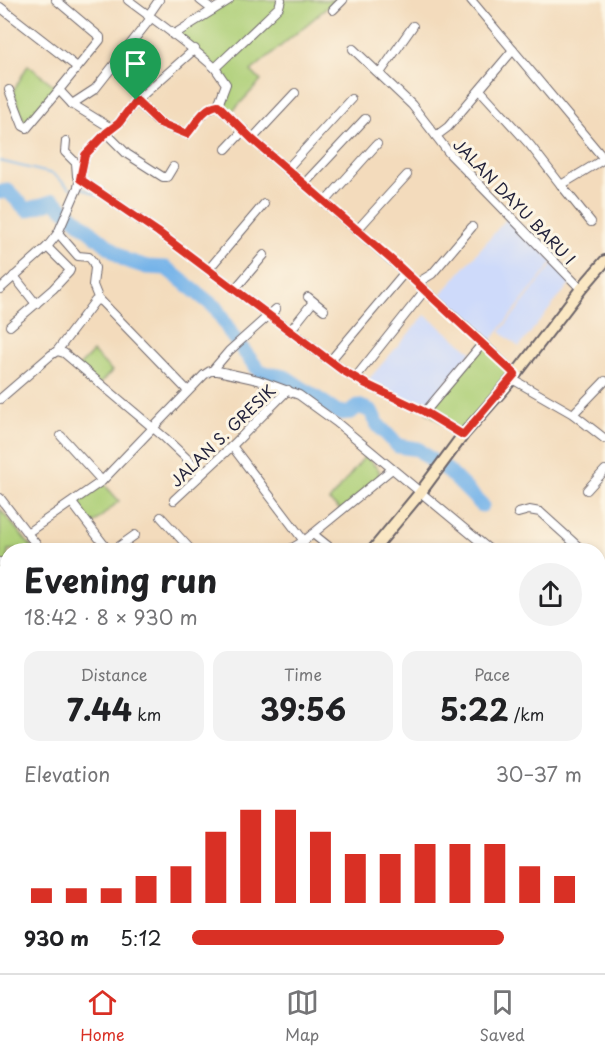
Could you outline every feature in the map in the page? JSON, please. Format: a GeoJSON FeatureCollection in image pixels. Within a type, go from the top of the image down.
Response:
{"type":"FeatureCollection","features":[{"type":"Feature","properties":{"kind":"main road"},"geometry":{"type":"LineString","coordinates":[[379,543],[463,435],[514,376],[605,261]]}},
{"type":"Feature","properties":{"kind":"street"},"geometry":{"type":"LineString","coordinates":[[9,90],[23,126],[27,128],[100,41],[100,38],[56,0]]}},
{"type":"Feature","properties":{"kind":"street"},"geometry":{"type":"LineString","coordinates":[[128,0],[195,49],[216,68],[226,84],[218,105]]}},
{"type":"Feature","properties":{"kind":"street"},"geometry":{"type":"LineString","coordinates":[[72,104],[95,89],[150,17],[159,0]]}},
{"type":"Feature","properties":{"kind":"street"},"geometry":{"type":"LineString","coordinates":[[200,0],[213,10]]}},
{"type":"Feature","properties":{"kind":"street"},"geometry":{"type":"LineString","coordinates":[[173,35],[229,0]]}},
{"type":"Feature","properties":{"kind":"street"},"geometry":{"type":"LineString","coordinates":[[216,68],[279,7],[281,0]]}},
{"type":"Feature","properties":{"kind":"street"},"geometry":{"type":"LineString","coordinates":[[333,10],[343,0]]}},
{"type":"Feature","properties":{"kind":"street"},"geometry":{"type":"LineString","coordinates":[[471,0],[604,160],[561,185]]}},
{"type":"Feature","properties":{"kind":"street"},"geometry":{"type":"LineString","coordinates":[[0,7],[77,67]]}},
{"type":"Feature","properties":{"kind":"street"},"geometry":{"type":"LineString","coordinates":[[380,73],[413,26]]}},
{"type":"Feature","properties":{"kind":"street"},"geometry":{"type":"LineString","coordinates":[[0,289],[47,247],[58,233],[80,179],[85,155],[108,130],[119,123],[136,100],[195,49]]}},
{"type":"Feature","properties":{"kind":"street"},"geometry":{"type":"LineString","coordinates":[[353,49],[412,105],[436,136]]}},
{"type":"Feature","properties":{"kind":"street","name":"JALAN DAYU BARU I"},"geometry":{"type":"LineString","coordinates":[[513,50],[448,127],[436,136],[449,153],[581,289]]}},
{"type":"Feature","properties":{"kind":"street"},"geometry":{"type":"LineString","coordinates":[[59,90],[72,104],[108,130],[127,154],[163,177],[167,177],[173,167]]}},
{"type":"Feature","properties":{"kind":"street"},"geometry":{"type":"LineString","coordinates":[[480,90],[530,145],[591,222]]}},
{"type":"Feature","properties":{"kind":"street"},"geometry":{"type":"LineString","coordinates":[[252,139],[295,93]]}},
{"type":"Feature","properties":{"kind":"street"},"geometry":{"type":"LineString","coordinates":[[287,169],[351,99]]}},
{"type":"Feature","properties":{"kind":"street"},"geometry":{"type":"LineString","coordinates":[[136,100],[160,123],[187,134],[209,108],[218,105]]}},
{"type":"Feature","properties":{"kind":"street"},"geometry":{"type":"LineString","coordinates":[[218,105],[252,139],[483,343],[514,376],[573,414],[605,439]]}},
{"type":"Feature","properties":{"kind":"street"},"geometry":{"type":"LineString","coordinates":[[304,184],[365,119]]}},
{"type":"Feature","properties":{"kind":"street"},"geometry":{"type":"LineString","coordinates":[[226,149],[244,130]]}},
{"type":"Feature","properties":{"kind":"street"},"geometry":{"type":"LineString","coordinates":[[66,141],[66,154],[76,163],[77,176],[80,179],[272,313],[355,378],[425,412],[463,435]]}},
{"type":"Feature","properties":{"kind":"street"},"geometry":{"type":"LineString","coordinates":[[325,202],[377,144]]}},
{"type":"Feature","properties":{"kind":"street"},"geometry":{"type":"LineString","coordinates":[[357,230],[407,175]]}},
{"type":"Feature","properties":{"kind":"street"},"geometry":{"type":"LineString","coordinates":[[208,270],[264,204]]}},
{"type":"Feature","properties":{"kind":"street"},"geometry":{"type":"LineString","coordinates":[[417,283],[432,274],[472,227]]}},
{"type":"Feature","properties":{"kind":"street"},"geometry":{"type":"LineString","coordinates":[[58,233],[78,256],[81,258],[86,256],[93,262],[95,268],[93,285],[99,300],[188,391]]}},
{"type":"Feature","properties":{"kind":"street"},"geometry":{"type":"LineString","coordinates":[[10,326],[70,270],[47,247]]}},
{"type":"Feature","properties":{"kind":"street"},"geometry":{"type":"LineString","coordinates":[[235,289],[264,255]]}},
{"type":"Feature","properties":{"kind":"street"},"geometry":{"type":"LineString","coordinates":[[331,359],[405,272]]}},
{"type":"Feature","properties":{"kind":"street"},"geometry":{"type":"LineString","coordinates":[[14,276],[36,304]]}},
{"type":"Feature","properties":{"kind":"street"},"geometry":{"type":"LineString","coordinates":[[355,378],[425,290]]}},
{"type":"Feature","properties":{"kind":"street"},"geometry":{"type":"LineString","coordinates":[[0,399],[57,351],[95,301],[99,300]]}},
{"type":"Feature","properties":{"kind":"street"},"geometry":{"type":"LineString","coordinates":[[291,329],[310,300],[324,310]]}},
{"type":"Feature","properties":{"kind":"street"},"geometry":{"type":"LineString","coordinates":[[27,534],[102,481],[204,375],[212,371],[229,351],[272,313]]}},
{"type":"Feature","properties":{"kind":"street"},"geometry":{"type":"LineString","coordinates":[[425,412],[483,343]]}},
{"type":"Feature","properties":{"kind":"street"},"geometry":{"type":"LineString","coordinates":[[57,351],[64,353],[202,473]]}},
{"type":"Feature","properties":{"kind":"street"},"geometry":{"type":"LineString","coordinates":[[212,371],[258,380],[299,395],[336,422],[481,543]]}},
{"type":"Feature","properties":{"kind":"street"},"geometry":{"type":"LineString","coordinates":[[573,414],[605,381]]}},
{"type":"Feature","properties":{"kind":"street","name":"JALAN S. GRESIK"},"geometry":{"type":"LineString","coordinates":[[174,500],[232,447],[288,390]]}},
{"type":"Feature","properties":{"kind":"street"},"geometry":{"type":"LineString","coordinates":[[61,436],[102,481]]}},
{"type":"Feature","properties":{"kind":"street"},"geometry":{"type":"LineString","coordinates":[[232,447],[304,541]]}},
{"type":"Feature","properties":{"kind":"street"},"geometry":{"type":"LineString","coordinates":[[301,543],[392,469]]}},
{"type":"Feature","properties":{"kind":"street"},"geometry":{"type":"LineString","coordinates":[[587,490],[605,470]]}},
{"type":"Feature","properties":{"kind":"street"},"geometry":{"type":"LineString","coordinates":[[0,498],[35,543]]}},
{"type":"Feature","properties":{"kind":"street"},"geometry":{"type":"LineString","coordinates":[[72,503],[103,543]]}},
{"type":"Feature","properties":{"kind":"street"},"geometry":{"type":"LineString","coordinates":[[518,513],[529,510],[540,512],[574,543]]}},
{"type":"Feature","properties":{"kind":"street"},"geometry":{"type":"LineString","coordinates":[[161,518],[184,543]]}},
{"type":"Feature","properties":{"kind":"street"},"geometry":{"type":"LineString","coordinates":[[313,534],[324,543]]}},
{"type":"Feature","properties":{"kind":"street"},"geometry":{"type":"LineString","coordinates":[[124,543],[135,535]]}},
{"type":"Feature","properties":{"kind":"shaded area"},"geometry":{"type":"Polygon","coordinates":[[[508,217],[553,262],[490,342],[439,297],[508,217]]]}},
{"type":"Feature","properties":{"kind":"shaded area"},"geometry":{"type":"Polygon","coordinates":[[[553,264],[572,281],[519,347],[500,332],[553,264]]]}},
{"type":"Feature","properties":{"kind":"shaded area"},"geometry":{"type":"Polygon","coordinates":[[[425,315],[472,352],[424,409],[367,381],[425,315]]]}},
{"type":"Feature","properties":{"kind":"green space"},"geometry":{"type":"Polygon","coordinates":[[[226,0],[336,0],[251,71],[261,81],[231,113],[225,107],[230,88],[195,49],[175,35],[226,0]]]}},
{"type":"Feature","properties":{"kind":"green space"},"geometry":{"type":"Polygon","coordinates":[[[28,65],[56,87],[25,124],[13,92],[28,65]]]}},
{"type":"Feature","properties":{"kind":"green space"},"geometry":{"type":"Polygon","coordinates":[[[483,343],[514,374],[461,434],[426,412],[483,343]]]}},
{"type":"Feature","properties":{"kind":"green space"},"geometry":{"type":"Polygon","coordinates":[[[93,352],[112,371],[97,387],[77,368],[93,352]]]}},
{"type":"Feature","properties":{"kind":"green space"},"geometry":{"type":"Polygon","coordinates":[[[365,456],[379,470],[379,479],[341,510],[329,501],[365,456]]]}},
{"type":"Feature","properties":{"kind":"green space"},"geometry":{"type":"Polygon","coordinates":[[[103,483],[119,501],[92,525],[74,504],[103,483]]]}},
{"type":"Feature","properties":{"kind":"green space"},"geometry":{"type":"Polygon","coordinates":[[[0,509],[28,543],[0,543],[0,509]]]}},
{"type":"Feature","properties":{"kind":"waterway"},"geometry":{"type":"LineString","coordinates":[[0,161],[53,174],[70,188],[75,188]]}},
{"type":"Feature","properties":{"kind":"waterway"},"geometry":{"type":"LineString","coordinates":[[80,187],[99,196]]}},
{"type":"Feature","properties":{"kind":"waterway"},"geometry":{"type":"LineString","coordinates":[[0,192],[8,191],[27,210],[54,201],[125,260],[147,267],[166,268],[216,308],[233,337],[260,372],[285,377],[339,413],[351,412],[358,406],[371,411],[377,424],[398,446],[418,449],[436,464]]}},
{"type":"Feature","properties":{"kind":"waterway"},"geometry":{"type":"LineString","coordinates":[[445,468],[482,505]]}},
{"type":"Feature","properties":{"kind":"route"},"geometry":{"type":"LineString","coordinates":[[136,100],[160,123],[187,134],[209,108],[218,105],[252,139],[393,261],[515,374],[463,435],[425,412],[342,370],[158,232],[80,179],[85,155],[111,128],[119,123],[136,100]]}}]}
